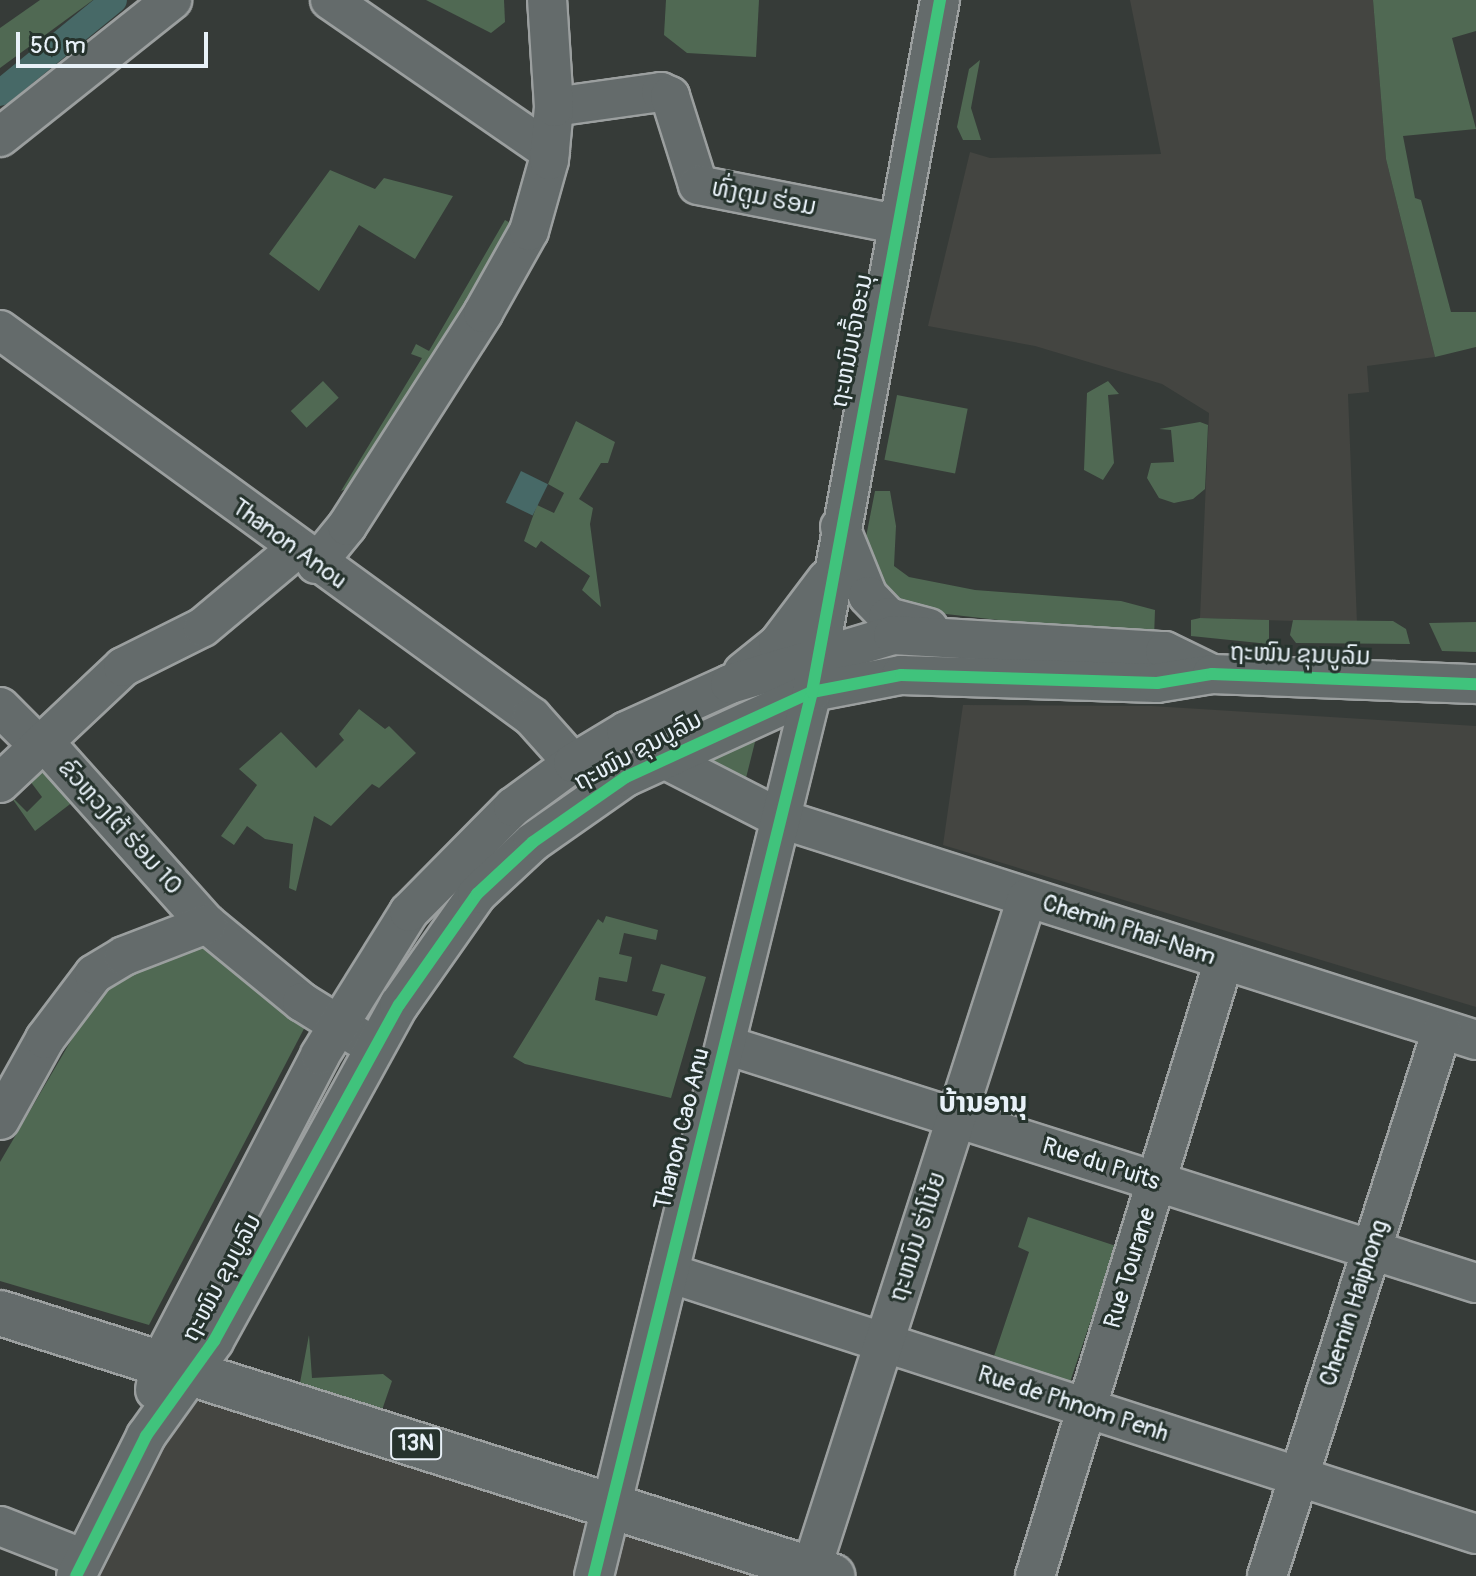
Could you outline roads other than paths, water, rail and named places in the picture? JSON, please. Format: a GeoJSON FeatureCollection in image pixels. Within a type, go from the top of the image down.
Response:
{"type":"FeatureCollection","features":[{"type":"Feature","properties":{"kind":"highway","name":"13N"},"geometry":{"type":"LineString","coordinates":[[0,1313],[818,1574]]}},
{"type":"Feature","properties":{"kind":"street"},"geometry":{"type":"LineString","coordinates":[[0,137],[172,0]]}},
{"type":"Feature","properties":{"kind":"street"},"geometry":{"type":"LineString","coordinates":[[330,0],[550,152]]}},
{"type":"Feature","properties":{"kind":"street","name":"ຂົວຫຼວງໃຕ້ ຮ່ອມ 10"},"geometry":{"type":"LineString","coordinates":[[375,1045],[337,1027],[207,924],[41,744],[123,667],[203,627],[347,526],[483,313],[529,231],[550,152],[554,107],[547,0]]}},
{"type":"Feature","properties":{"kind":"street","name":"ຖະຫນົນເຈົ້າອະນຸ"},"geometry":{"type":"LineString","coordinates":[[815,674],[896,224],[940,0]]}},
{"type":"Feature","properties":{"kind":"street","name":"ທົ່ງຕູມ ຮ່ອມ"},"geometry":{"type":"LineString","coordinates":[[554,107],[661,92],[670,96],[698,185],[896,224]]}},
{"type":"Feature","properties":{"kind":"street","name":"Thanon Anou"},"geometry":{"type":"LineString","coordinates":[[0,330],[306,557],[532,717],[573,763]]}},
{"type":"Feature","properties":{"kind":"street"},"geometry":{"type":"LineString","coordinates":[[840,527],[868,596],[888,617],[959,636]]}},
{"type":"Feature","properties":{"kind":"street"},"geometry":{"type":"LineString","coordinates":[[730,684],[778,644],[833,570]]}},
{"type":"Feature","properties":{"kind":"street","name":"ຖະໜົນ ຂຸນບູລົມ"},"geometry":{"type":"LineString","coordinates":[[177,1369],[375,1045],[477,894],[579,807],[815,674],[893,635],[959,636],[1165,651],[1212,674]]}},
{"type":"Feature","properties":{"kind":"street","name":"ຖະໜົນ ຂຸນບູລົມ"},"geometry":{"type":"LineString","coordinates":[[80,1568],[146,1436],[337,1027],[409,912],[460,856],[513,807],[573,763],[626,731],[730,684],[815,674],[1157,683],[1212,674],[1476,684]]}},
{"type":"Feature","properties":{"kind":"street","name":"Thanon Cao Anu"},"geometry":{"type":"LineString","coordinates":[[594,1576],[815,674]]}},
{"type":"Feature","properties":{"kind":"street"},"geometry":{"type":"LineString","coordinates":[[0,707],[41,744],[0,783]]}},
{"type":"Feature","properties":{"kind":"street","name":"Chemin Phai-Nam"},"geometry":{"type":"LineString","coordinates":[[664,759],[781,819],[1459,1035]]}},
{"type":"Feature","properties":{"kind":"street","name":"ຖະຫນົນ ຮ່າໂນ້ຍ"},"geometry":{"type":"LineString","coordinates":[[818,1574],[884,1343],[1027,898]]}},
{"type":"Feature","properties":{"kind":"street"},"geometry":{"type":"LineString","coordinates":[[0,1120],[45,1039],[94,974],[124,956],[207,924]]}},
{"type":"Feature","properties":{"kind":"street","name":"Rue Tourane"},"geometry":{"type":"LineString","coordinates":[[1035,1576],[1224,960]]}},
{"type":"Feature","properties":{"kind":"street","name":"Chemin Haiphong"},"geometry":{"type":"LineString","coordinates":[[1267,1576],[1371,1250],[1459,1035]]}},
{"type":"Feature","properties":{"kind":"street","name":"Rue du Puits"},"geometry":{"type":"LineString","coordinates":[[726,1045],[1476,1283]]}},
{"type":"Feature","properties":{"kind":"street","name":"Rue de Phnom Penh"},"geometry":{"type":"LineString","coordinates":[[669,1273],[1476,1534]]}},
{"type":"Feature","properties":{"kind":"street"},"geometry":{"type":"LineString","coordinates":[[0,1526],[80,1568]]}},
{"type":"Feature","properties":{"kind":"water"},"geometry":{"type":"Polygon","coordinates":[[[521,471],[548,484],[533,516],[506,502],[521,471]]]}},
{"type":"Feature","properties":{"kind":"waterway"},"geometry":{"type":"LineString","coordinates":[[0,93],[114,0]]}},
{"type":"Feature","properties":{"kind":"district","name":"ບ້ານອານຸ"},"geometry":{"type":"Point","coordinates":[983,1104]}}]}
